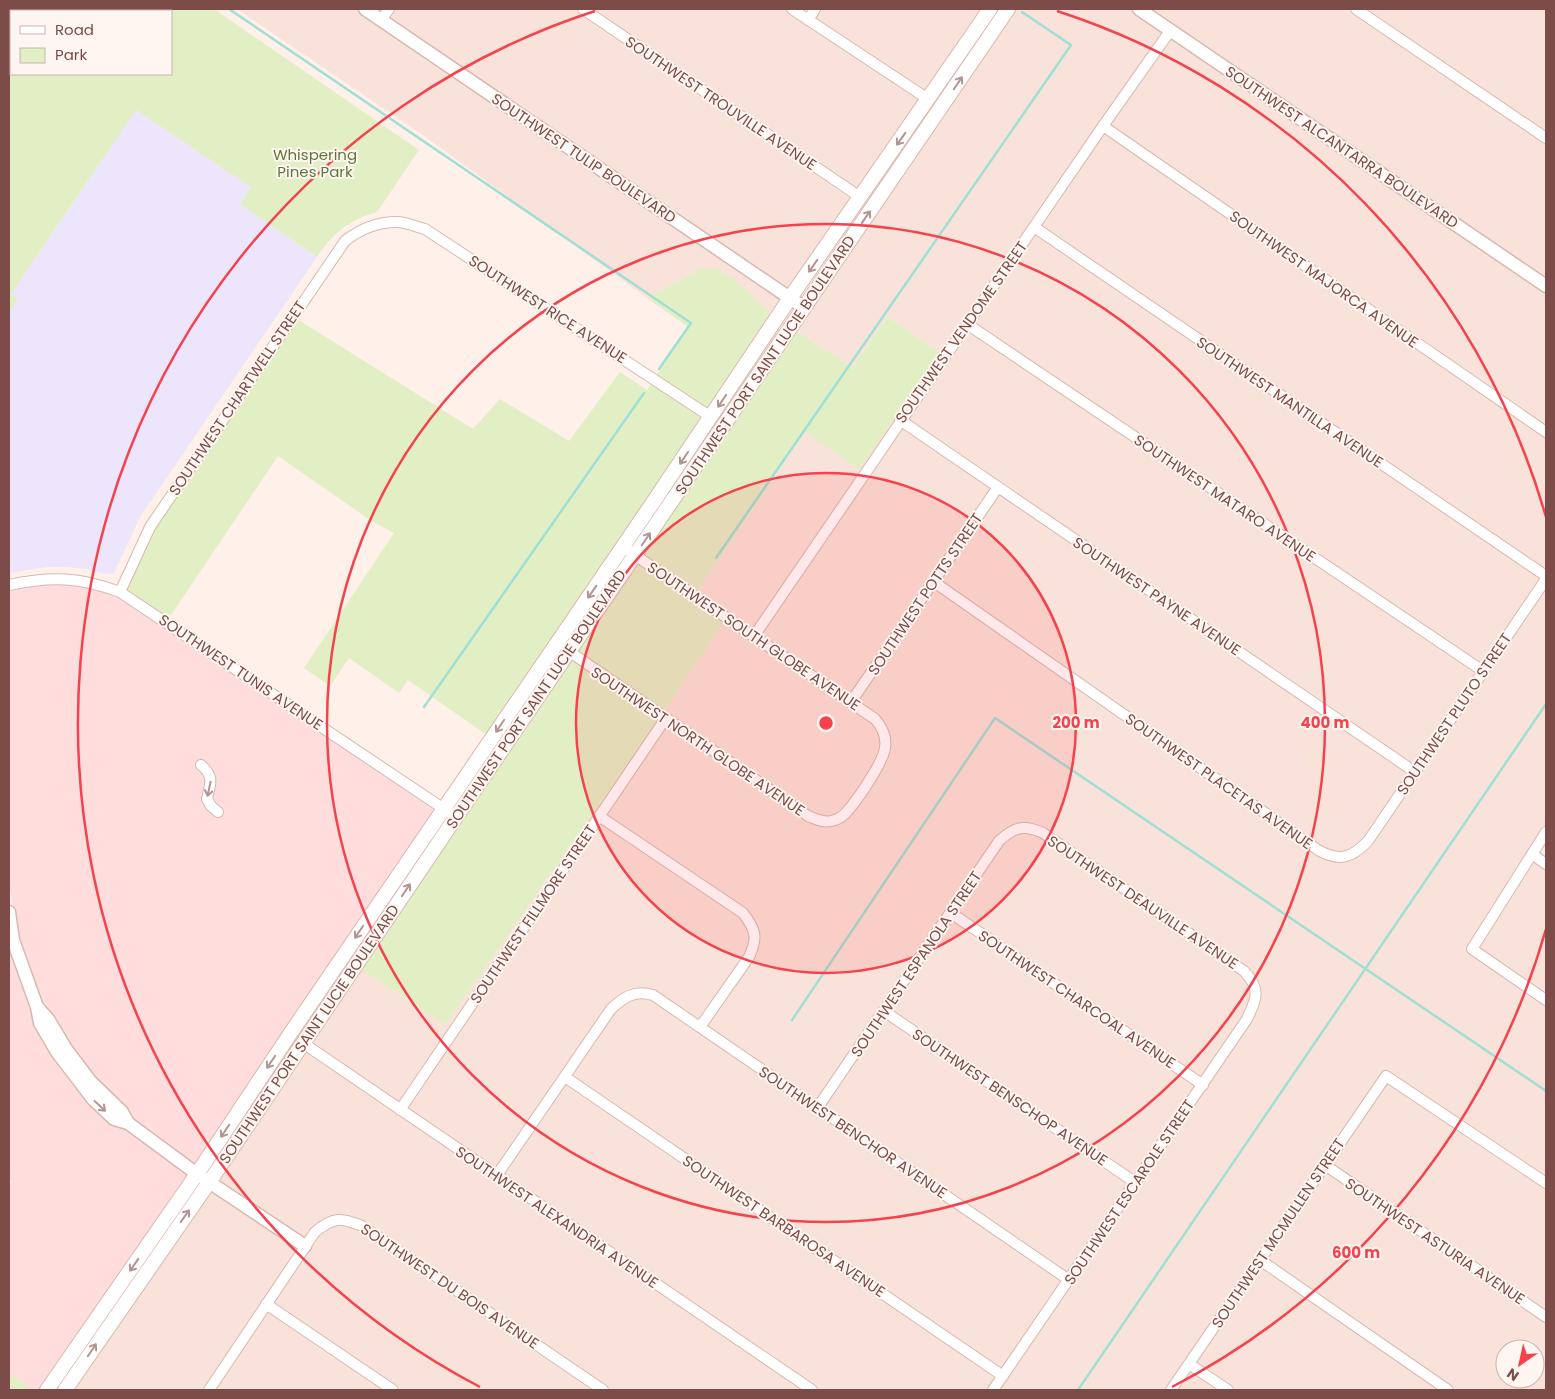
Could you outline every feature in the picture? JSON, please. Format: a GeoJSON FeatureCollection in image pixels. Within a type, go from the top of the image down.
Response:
{"type":"FeatureCollection","features":[{"type":"Feature","properties":{"kind":"main road","name":"SOUTHWEST PORT SAINT LUCIE BOULEVARD"},"geometry":{"type":"LineString","coordinates":[[47,1390],[197,1174],[790,298],[990,9]]}},
{"type":"Feature","properties":{"kind":"main road","name":"SOUTHWEST PORT SAINT LUCIE BOULEVARD"},"geometry":{"type":"LineString","coordinates":[[64,1390],[210,1181],[803,307],[1008,9]]}},
{"type":"Feature","properties":{"kind":"main road"},"geometry":{"type":"LineString","coordinates":[[303,1043],[307,1009]]}},
{"type":"Feature","properties":{"kind":"main road"},"geometry":{"type":"LineString","coordinates":[[56,1390],[58,1373]]}},
{"type":"Feature","properties":{"kind":"street","name":"SOUTHWEST TULIP BOULEVARD"},"geometry":{"type":"LineString","coordinates":[[364,9],[803,307]]}},
{"type":"Feature","properties":{"kind":"street"},"geometry":{"type":"LineString","coordinates":[[381,20],[389,9]]}},
{"type":"Feature","properties":{"kind":"street","name":"SOUTHWEST TROUVILLE AVENUE"},"geometry":{"type":"LineString","coordinates":[[583,9],[860,197]]}},
{"type":"Feature","properties":{"kind":"street"},"geometry":{"type":"LineString","coordinates":[[792,9],[928,98]]}},
{"type":"Feature","properties":{"kind":"street"},"geometry":{"type":"LineString","coordinates":[[808,20],[815,9]]}},
{"type":"Feature","properties":{"kind":"street","name":"SOUTHWEST ALCANTARRA BOULEVARD"},"geometry":{"type":"LineString","coordinates":[[1139,9],[1546,286]]}},
{"type":"Feature","properties":{"kind":"street"},"geometry":{"type":"LineString","coordinates":[[1356,9],[1546,138]]}},
{"type":"Feature","properties":{"kind":"street","name":"SOUTHWEST VENDOME STREET"},"geometry":{"type":"LineString","coordinates":[[754,636],[1102,126],[1170,31]]}},
{"type":"Feature","properties":{"kind":"street","name":"SOUTHWEST MAJORCA AVENUE"},"geometry":{"type":"LineString","coordinates":[[1102,126],[1546,432]]}},
{"type":"Feature","properties":{"kind":"street","name":"SOUTHWEST RICE AVENUE"},"geometry":{"type":"LineString","coordinates":[[377,225],[399,222],[425,229],[711,417]]}},
{"type":"Feature","properties":{"kind":"street","name":"SOUTHWEST CHARTWELL STREET"},"geometry":{"type":"LineString","coordinates":[[120,592],[155,520],[345,241],[358,231],[377,225]]}},
{"type":"Feature","properties":{"kind":"street","name":"SOUTHWEST MANTILLA AVENUE"},"geometry":{"type":"LineString","coordinates":[[1034,227],[1546,578]]}},
{"type":"Feature","properties":{"kind":"street","name":"SOUTHWEST MATARO AVENUE"},"geometry":{"type":"LineString","coordinates":[[967,324],[1483,672]]}},
{"type":"Feature","properties":{"kind":"street","name":"SOUTHWEST PAYNE AVENUE"},"geometry":{"type":"LineString","coordinates":[[900,420],[1414,772]]}},
{"type":"Feature","properties":{"kind":"street","name":"SOUTHWEST POTTS STREET"},"geometry":{"type":"LineString","coordinates":[[851,702],[998,487]]}},
{"type":"Feature","properties":{"kind":"street","name":"SOUTHWEST SOUTH GLOBE AVENUE"},"geometry":{"type":"LineString","coordinates":[[623,547],[851,702],[875,719],[883,729],[886,740],[881,761],[850,809],[841,817],[830,822]]}},
{"type":"Feature","properties":{"kind":"street","name":"SOUTHWEST TUNIS AVENUE"},"geometry":{"type":"LineString","coordinates":[[9,585],[58,578],[100,584],[120,592],[456,817]]}},
{"type":"Feature","properties":{"kind":"street","name":"SOUTHWEST PLUTO STREET"},"geometry":{"type":"LineString","coordinates":[[1361,849],[1546,578]]}},
{"type":"Feature","properties":{"kind":"street","name":"SOUTHWEST PLACETAS AVENUE"},"geometry":{"type":"LineString","coordinates":[[934,582],[1318,850],[1332,857],[1340,857],[1348,856],[1361,849]]}},
{"type":"Feature","properties":{"kind":"street","name":"SOUTHWEST NORTH GLOBE AVENUE"},"geometry":{"type":"LineString","coordinates":[[570,652],[808,816],[821,822],[830,822]]}},
{"type":"Feature","properties":{"kind":"street","name":"SOUTHWEST FILLMORE STREET"},"geometry":{"type":"LineString","coordinates":[[400,1110],[666,718]]}},
{"type":"Feature","properties":{"kind":"street"},"geometry":{"type":"LineString","coordinates":[[201,766],[211,777],[206,799],[218,812]]}},
{"type":"Feature","properties":{"kind":"street"},"geometry":{"type":"LineString","coordinates":[[599,816],[743,914],[751,924],[755,935],[754,947],[700,1027]]}},
{"type":"Feature","properties":{"kind":"street","name":"SOUTHWEST ESPANOLA STREET"},"geometry":{"type":"LineString","coordinates":[[818,1107],[999,841],[1009,832],[1020,828]]}},
{"type":"Feature","properties":{"kind":"street","name":"SOUTHWEST DEAUVILLE AVENUE"},"geometry":{"type":"LineString","coordinates":[[1020,828],[1031,828],[1043,833],[1244,971],[1253,980],[1256,990]]}},
{"type":"Feature","properties":{"kind":"street"},"geometry":{"type":"LineString","coordinates":[[1546,832],[1472,949],[1546,1000]]}},
{"type":"Feature","properties":{"kind":"street"},"geometry":{"type":"LineString","coordinates":[[1532,854],[1546,864]]}},
{"type":"Feature","properties":{"kind":"street"},"geometry":{"type":"LineString","coordinates":[[9,912],[13,940],[37,1007],[48,1018],[66,1049],[86,1075],[122,1112],[128,1124],[197,1174],[305,1246]]}},
{"type":"Feature","properties":{"kind":"street","name":"SOUTHWEST CHARCOAL AVENUE"},"geometry":{"type":"LineString","coordinates":[[951,913],[1203,1085]]}},
{"type":"Feature","properties":{"kind":"street","name":"SOUTHWEST ESCAROLE STREET"},"geometry":{"type":"LineString","coordinates":[[993,1390],[1247,1019],[1254,1003],[1256,990]]}},
{"type":"Feature","properties":{"kind":"street","name":"SOUTHWEST BENCHOR AVENUE"},"geometry":{"type":"LineString","coordinates":[[565,1077],[611,1009],[621,999],[634,993],[644,992],[654,995],[1069,1280]]}},
{"type":"Feature","properties":{"kind":"street","name":"SOUTHWEST BENSCHOP AVENUE"},"geometry":{"type":"LineString","coordinates":[[884,1011],[1136,1183]]}},
{"type":"Feature","properties":{"kind":"street","name":"SOUTHWEST ALEXANDRIA AVENUE"},"geometry":{"type":"LineString","coordinates":[[303,1043],[812,1390]]}},
{"type":"Feature","properties":{"kind":"street","name":"SOUTHWEST MCMULLEN STREET"},"geometry":{"type":"LineString","coordinates":[[1171,1390],[1386,1076],[1546,1182]]}},
{"type":"Feature","properties":{"kind":"street"},"geometry":{"type":"LineString","coordinates":[[497,1175],[565,1077]]}},
{"type":"Feature","properties":{"kind":"street","name":"SOUTHWEST BARBAROSA AVENUE"},"geometry":{"type":"LineString","coordinates":[[565,1077],[1003,1376]]}},
{"type":"Feature","properties":{"kind":"street","name":"SOUTHWEST ASTURIA AVENUE"},"geometry":{"type":"LineString","coordinates":[[1325,1165],[1546,1317]]}},
{"type":"Feature","properties":{"kind":"street","name":"SOUTHWEST DU BOIS AVENUE"},"geometry":{"type":"LineString","coordinates":[[208,1390],[315,1232],[325,1224],[337,1219],[350,1220],[362,1226],[603,1390]]}},
{"type":"Feature","properties":{"kind":"street"},"geometry":{"type":"LineString","coordinates":[[1260,1260],[1448,1390]]}},
{"type":"Feature","properties":{"kind":"street"},"geometry":{"type":"LineString","coordinates":[[266,1304],[393,1390]]}},
{"type":"Feature","properties":{"kind":"street"},"geometry":{"type":"LineString","coordinates":[[1189,1364],[1228,1390]]}},
{"type":"Feature","properties":{"kind":"shaded area"},"geometry":{"type":"Polygon","coordinates":[[[237,9],[356,9],[791,306],[780,322],[702,268],[647,298],[423,135],[237,9]]]}},
{"type":"Feature","properties":{"kind":"shaded area"},"geometry":{"type":"Polygon","coordinates":[[[394,9],[574,9],[860,205],[797,298],[388,19],[394,9]]]}},
{"type":"Feature","properties":{"kind":"shaded area"},"geometry":{"type":"Polygon","coordinates":[[[591,9],[784,9],[928,106],[866,197],[591,9]]]}},
{"type":"Feature","properties":{"kind":"shaded area"},"geometry":{"type":"Polygon","coordinates":[[[821,9],[993,9],[933,98],[814,18],[821,9]]]}},
{"type":"Feature","properties":{"kind":"shaded area"},"geometry":{"type":"Polygon","coordinates":[[[1004,9],[1130,9],[1164,32],[899,414],[753,629],[697,592],[805,432],[940,353],[887,317],[853,367],[788,326],[1004,9]]]}},
{"type":"Feature","properties":{"kind":"shaded area"},"geometry":{"type":"Polygon","coordinates":[[[1147,9],[1349,9],[1546,143],[1546,280],[1147,9]]]}},
{"type":"Feature","properties":{"kind":"shaded area"},"geometry":{"type":"Polygon","coordinates":[[[1366,9],[1546,9],[1546,131],[1366,9]]]}},
{"type":"Feature","properties":{"kind":"shaded area"},"geometry":{"type":"Polygon","coordinates":[[[1171,37],[1546,292],[1546,426],[1109,124],[1171,37]]]}},
{"type":"Feature","properties":{"kind":"shaded area"},"geometry":{"type":"Polygon","coordinates":[[[136,110],[251,187],[240,204],[317,257],[140,517],[114,573],[105,574],[86,569],[47,567],[9,573],[9,313],[18,300],[11,294],[136,110]]]}},
{"type":"Feature","properties":{"kind":"shaded area"},"geometry":{"type":"Polygon","coordinates":[[[1103,132],[1546,438],[1546,570],[1040,226],[1103,132]]]}},
{"type":"Feature","properties":{"kind":"shaded area"},"geometry":{"type":"Polygon","coordinates":[[[1035,234],[1541,579],[1482,665],[973,322],[1035,234]]]}},
{"type":"Feature","properties":{"kind":"shaded area"},"geometry":{"type":"Polygon","coordinates":[[[968,330],[1477,673],[1414,765],[906,419],[968,330]]]}},
{"type":"Feature","properties":{"kind":"shaded area"},"geometry":{"type":"Polygon","coordinates":[[[901,427],[992,488],[850,696],[760,634],[901,427]]]}},
{"type":"Feature","properties":{"kind":"shaded area"},"geometry":{"type":"Polygon","coordinates":[[[999,493],[1408,773],[1358,845],[1348,852],[1334,852],[1321,846],[940,580],[999,493]]]}},
{"type":"Feature","properties":{"kind":"shaded area"},"geometry":{"type":"Polygon","coordinates":[[[57,583],[99,589],[118,596],[441,814],[196,1168],[133,1121],[95,1078],[41,1004],[17,938],[9,880],[9,589],[28,585],[57,583]]]}},
{"type":"Feature","properties":{"kind":"shaded area"},"geometry":{"type":"Polygon","coordinates":[[[1546,587],[1546,824],[1466,951],[1546,1007],[1546,1177],[1385,1070],[1166,1390],[998,1390],[1251,1021],[1259,1005],[1261,992],[1261,985],[1256,977],[1247,967],[1046,829],[1031,823],[1016,824],[817,1101],[706,1026],[758,949],[759,935],[754,920],[746,909],[606,814],[667,725],[806,820],[819,826],[834,826],[884,764],[889,729],[878,715],[858,701],[934,588],[1315,854],[1331,861],[1348,861],[1367,850],[1546,587]]]}},
{"type":"Feature","properties":{"kind":"shaded area"},"geometry":{"type":"Polygon","coordinates":[[[724,622],[872,723],[878,731],[881,748],[877,760],[847,806],[839,813],[830,817],[822,817],[811,812],[664,711],[724,622]]]}},
{"type":"Feature","properties":{"kind":"shaded area"},"geometry":{"type":"Polygon","coordinates":[[[659,719],[399,1103],[304,1038],[354,964],[445,1025],[659,719]]]}},
{"type":"Feature","properties":{"kind":"shaded area"},"geometry":{"type":"Polygon","coordinates":[[[600,822],[740,917],[747,926],[750,936],[749,946],[745,955],[699,1021],[655,991],[636,987],[629,988],[618,996],[608,1006],[496,1169],[406,1108],[600,822]]]}},
{"type":"Feature","properties":{"kind":"shaded area"},"geometry":{"type":"Polygon","coordinates":[[[1020,833],[1030,833],[1040,837],[1241,975],[1249,983],[1251,991],[1250,1002],[1244,1017],[1202,1078],[957,911],[1003,844],[1011,837],[1020,833]]]}},
{"type":"Feature","properties":{"kind":"shaded area"},"geometry":{"type":"Polygon","coordinates":[[[1533,860],[1546,870],[1546,995],[1478,947],[1533,860]]]}},
{"type":"Feature","properties":{"kind":"shaded area"},"geometry":{"type":"Polygon","coordinates":[[[952,919],[1196,1086],[1135,1177],[890,1009],[952,919]]]}},
{"type":"Feature","properties":{"kind":"shaded area"},"geometry":{"type":"Polygon","coordinates":[[[9,943],[32,1006],[126,1130],[190,1176],[42,1390],[32,1390],[9,1372],[9,1186],[12,1182],[9,1177],[9,943]]]}},
{"type":"Feature","properties":{"kind":"shaded area"},"geometry":{"type":"Polygon","coordinates":[[[634,997],[643,997],[651,1000],[1063,1281],[1002,1370],[572,1075],[615,1012],[623,1003],[634,997]]]}},
{"type":"Feature","properties":{"kind":"shaded area"},"geometry":{"type":"Polygon","coordinates":[[[884,1017],[1129,1185],[1069,1273],[824,1105],[884,1017]]]}},
{"type":"Feature","properties":{"kind":"shaded area"},"geometry":{"type":"Polygon","coordinates":[[[299,1046],[803,1390],[612,1390],[365,1222],[350,1216],[337,1214],[322,1220],[311,1229],[203,1390],[70,1390],[299,1046]]]}},
{"type":"Feature","properties":{"kind":"shaded area"},"geometry":{"type":"Polygon","coordinates":[[[1387,1082],[1546,1188],[1546,1311],[1331,1164],[1387,1082]]]}},
{"type":"Feature","properties":{"kind":"shaded area"},"geometry":{"type":"Polygon","coordinates":[[[566,1083],[996,1377],[988,1390],[820,1390],[504,1174],[566,1083]]]}},
{"type":"Feature","properties":{"kind":"shaded area"},"geometry":{"type":"Polygon","coordinates":[[[1325,1172],[1546,1323],[1546,1390],[1457,1390],[1266,1259],[1325,1172]]]}},
{"type":"Feature","properties":{"kind":"shaded area"},"geometry":{"type":"Polygon","coordinates":[[[198,1180],[201,1182],[61,1388],[63,1375],[198,1180]]]}},
{"type":"Feature","properties":{"kind":"shaded area"},"geometry":{"type":"Polygon","coordinates":[[[337,1224],[348,1225],[360,1230],[594,1390],[402,1390],[273,1302],[318,1235],[327,1228],[337,1224]]]}},
{"type":"Feature","properties":{"kind":"shaded area"},"geometry":{"type":"Polygon","coordinates":[[[1261,1267],[1440,1390],[1237,1390],[1195,1362],[1261,1267]]]}},
{"type":"Feature","properties":{"kind":"shaded area"},"geometry":{"type":"Polygon","coordinates":[[[267,1310],[385,1390],[214,1390],[267,1310]]]}},
{"type":"Feature","properties":{"kind":"shaded area"},"geometry":{"type":"Polygon","coordinates":[[[1190,1370],[1219,1390],[1176,1390],[1190,1370]]]}},
{"type":"Feature","properties":{"kind":"green space","name":"Whispering Pines Park"},"geometry":{"type":"Polygon","coordinates":[[[9,9],[214,9],[419,150],[377,212],[358,219],[342,228],[317,257],[240,204],[251,187],[136,110],[11,294],[18,299],[9,313],[9,9]]]}},
{"type":"Feature","properties":{"kind":"green space"},"geometry":{"type":"Polygon","coordinates":[[[702,268],[717,269],[737,281],[775,318],[716,416],[656,376],[688,327],[647,298],[702,268]]]}},
{"type":"Feature","properties":{"kind":"green space"},"geometry":{"type":"Polygon","coordinates":[[[887,317],[940,353],[859,469],[805,432],[697,592],[635,550],[788,326],[853,367],[887,317]]]}},
{"type":"Feature","properties":{"kind":"green space"},"geometry":{"type":"Polygon","coordinates":[[[297,319],[473,429],[500,399],[569,441],[620,372],[647,390],[651,384],[710,424],[491,738],[408,680],[399,693],[349,658],[330,686],[304,668],[394,533],[370,520],[278,456],[169,618],[126,590],[154,530],[297,319]]]}},
{"type":"Feature","properties":{"kind":"green space"},"geometry":{"type":"Polygon","coordinates":[[[629,558],[724,622],[664,711],[570,646],[629,558]]]}},
{"type":"Feature","properties":{"kind":"green space"},"geometry":{"type":"Polygon","coordinates":[[[565,654],[659,719],[445,1025],[354,964],[565,654]]]}},
{"type":"Feature","properties":{"kind":"green space"},"geometry":{"type":"Polygon","coordinates":[[[9,1372],[32,1390],[9,1390],[9,1372]]]}},
{"type":"Feature","properties":{"kind":"waterway"},"geometry":{"type":"LineString","coordinates":[[229,9],[691,323],[659,369]]}},
{"type":"Feature","properties":{"kind":"waterway"},"geometry":{"type":"LineString","coordinates":[[716,558],[1071,45],[1022,12]]}},
{"type":"Feature","properties":{"kind":"waterway"},"geometry":{"type":"LineString","coordinates":[[424,707],[644,393]]}},
{"type":"Feature","properties":{"kind":"waterway"},"geometry":{"type":"LineString","coordinates":[[1078,1390],[1546,704]]}},
{"type":"Feature","properties":{"kind":"waterway"},"geometry":{"type":"LineString","coordinates":[[792,1020],[995,718],[1546,1091]]}}]}
